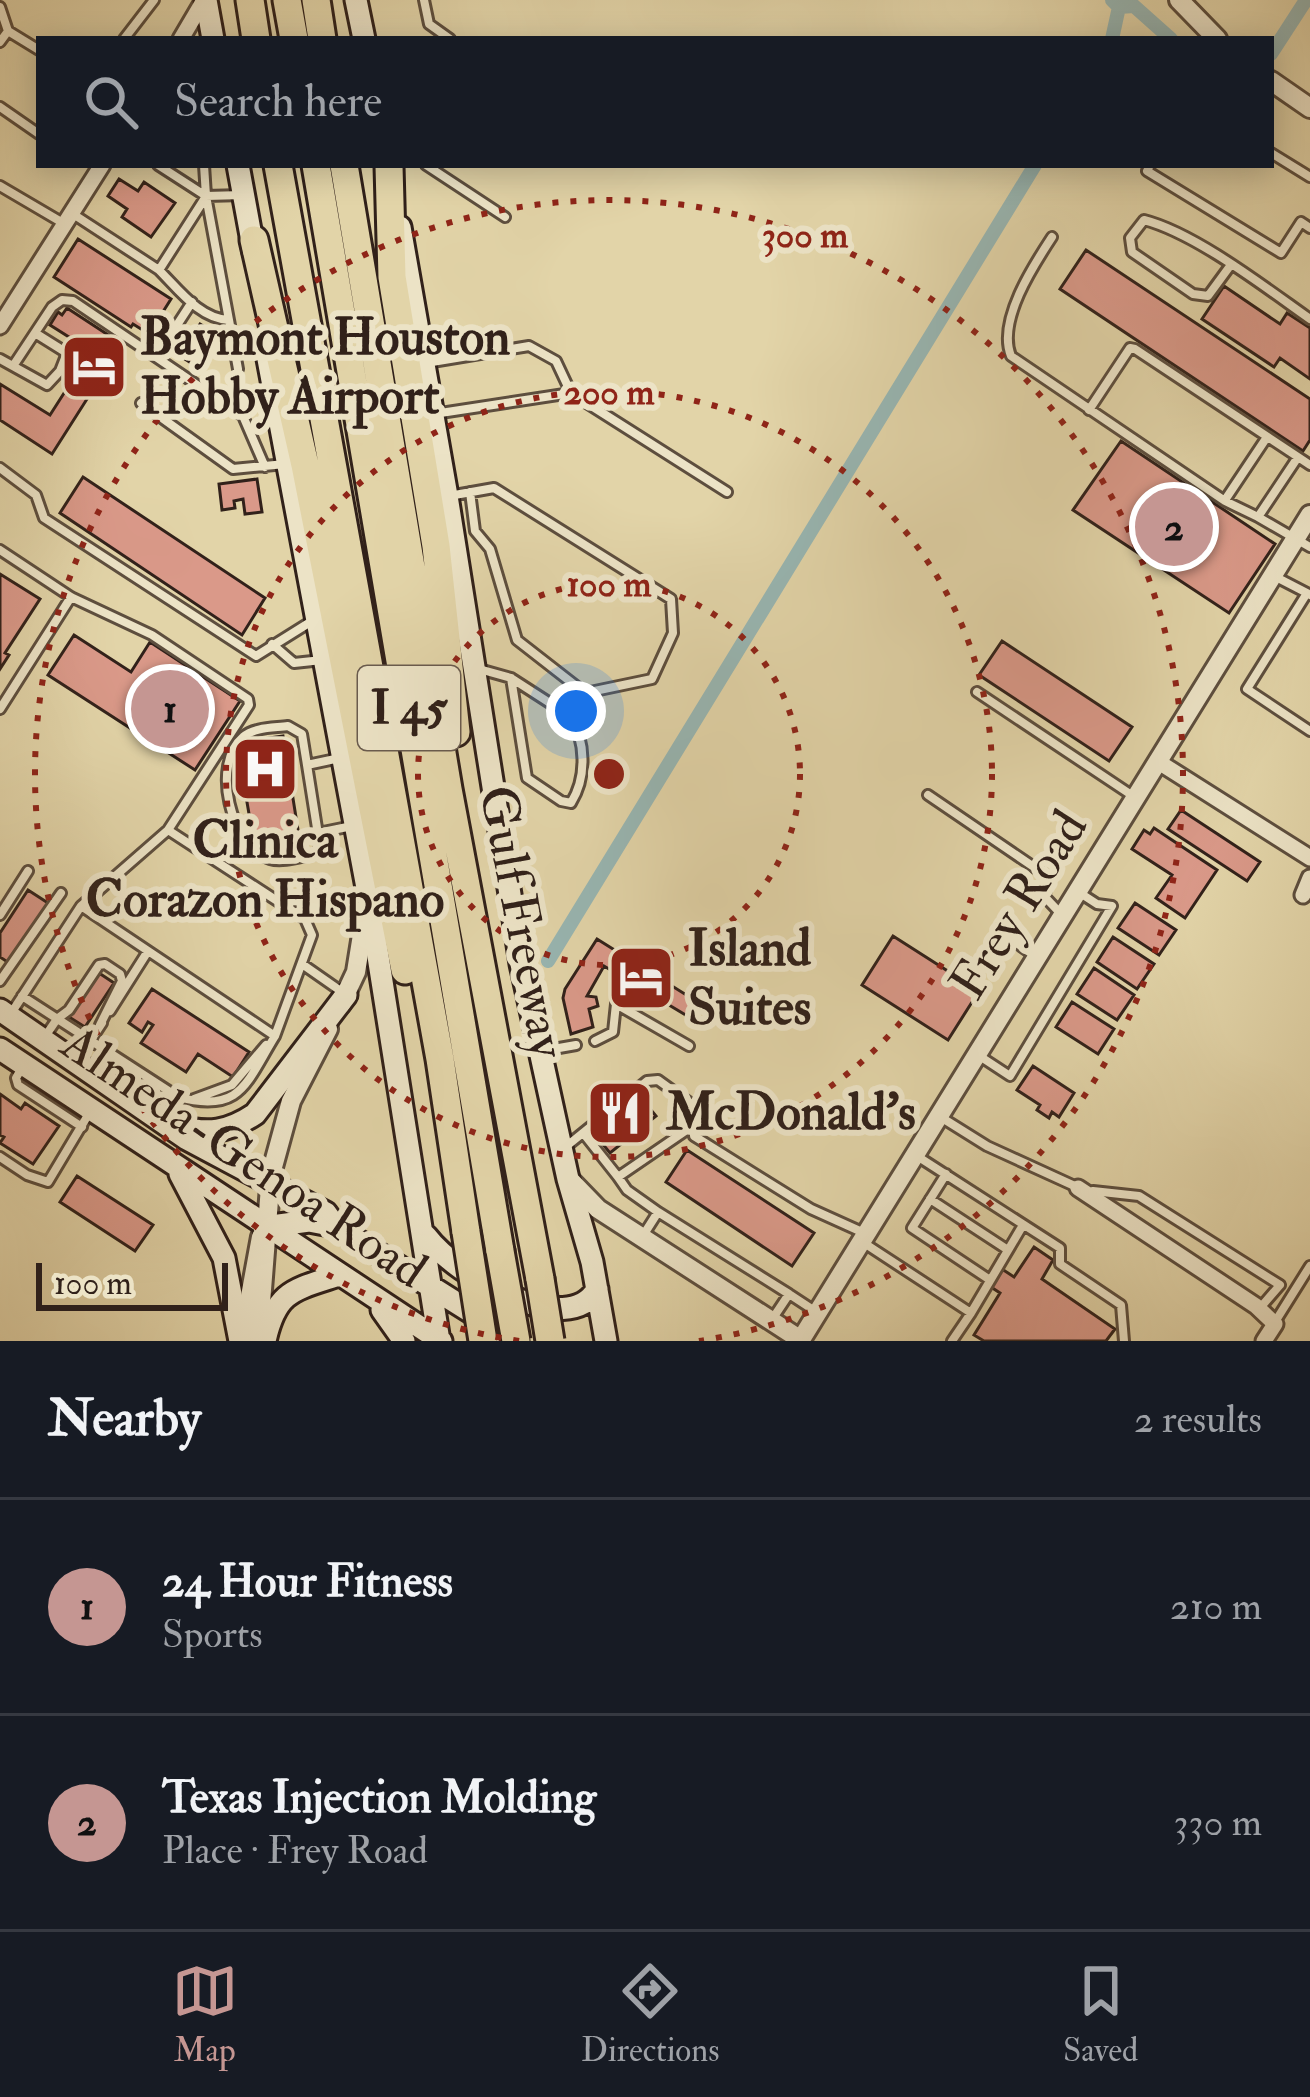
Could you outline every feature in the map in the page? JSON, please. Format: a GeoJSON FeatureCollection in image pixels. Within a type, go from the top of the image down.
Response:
{"type":"FeatureCollection","features":[{"type":"Feature","properties":{"kind":"highway"},"geometry":{"type":"LineString","coordinates":[[250,0],[256,36]]}},
{"type":"Feature","properties":{"kind":"highway"},"geometry":{"type":"LineString","coordinates":[[287,0],[293,36]]}},
{"type":"Feature","properties":{"kind":"highway"},"geometry":{"type":"LineString","coordinates":[[316,0],[322,36]]}},
{"type":"Feature","properties":{"kind":"highway","name":"Gulf Freeway"},"geometry":{"type":"LineString","coordinates":[[279,168],[440,1059],[483,1341]]}},
{"type":"Feature","properties":{"kind":"highway","name":"Gulf Freeway"},"geometry":{"type":"LineString","coordinates":[[317,168],[517,1341]]}},
{"type":"Feature","properties":{"kind":"highway","name":"Gulf Freeway"},"geometry":{"type":"LineString","coordinates":[[344,168],[448,789],[550,1341]]}},
{"type":"Feature","properties":{"kind":"highway"},"geometry":{"type":"LineString","coordinates":[[389,168],[392,277],[436,546],[457,747],[448,789]]}},
{"type":"Feature","properties":{"kind":"highway"},"geometry":{"type":"LineString","coordinates":[[254,240],[418,1031],[440,1059]]}},
{"type":"Feature","properties":{"kind":"main road"},"geometry":{"type":"LineString","coordinates":[[205,0],[213,36]]}},
{"type":"Feature","properties":{"kind":"main road"},"geometry":{"type":"LineString","coordinates":[[356,0],[363,36]]}},
{"type":"Feature","properties":{"kind":"main road"},"geometry":{"type":"LineString","coordinates":[[239,168],[254,240],[276,465],[315,619],[368,893],[440,1340]]}},
{"type":"Feature","properties":{"kind":"main road"},"geometry":{"type":"LineString","coordinates":[[389,168],[433,415],[459,494],[472,668],[521,964],[606,1341]]}},
{"type":"Feature","properties":{"kind":"main road"},"geometry":{"type":"LineString","coordinates":[[160,1121],[197,1132],[235,1127],[255,1114],[346,995]]}},
{"type":"Feature","properties":{"kind":"main road","name":"Almeda-Genoa Road"},"geometry":{"type":"LineString","coordinates":[[3,1019],[43,1039],[160,1121],[326,1213],[337,1227],[517,1341]]}},
{"type":"Feature","properties":{"kind":"main road","name":"Almeda-Genoa Road"},"geometry":{"type":"LineString","coordinates":[[0,1049],[87,1118],[176,1169],[440,1340]]}},
{"type":"Feature","properties":{"kind":"main road"},"geometry":{"type":"LineString","coordinates":[[176,1169],[224,1258],[241,1341]]}},
{"type":"Feature","properties":{"kind":"main road"},"geometry":{"type":"LineString","coordinates":[[264,1227],[309,1221],[337,1227]]}},
{"type":"Feature","properties":{"kind":"main road"},"geometry":{"type":"LineString","coordinates":[[422,1230],[456,1272],[533,1324],[562,1330],[574,1324],[592,1307],[597,1289]]}},
{"type":"Feature","properties":{"kind":"main road"},"geometry":{"type":"LineString","coordinates":[[261,1341],[280,1298],[339,1276]]}},
{"type":"Feature","properties":{"kind":"main road"},"geometry":{"type":"LineString","coordinates":[[375,1299],[404,1341]]}},
{"type":"Feature","properties":{"kind":"street"},"geometry":{"type":"LineString","coordinates":[[184,35],[205,0]]}},
{"type":"Feature","properties":{"kind":"street"},"geometry":{"type":"LineString","coordinates":[[1179,0],[1214,36]]}},
{"type":"Feature","properties":{"kind":"street"},"geometry":{"type":"LineString","coordinates":[[184,35],[202,30],[213,36]]}},
{"type":"Feature","properties":{"kind":"street"},"geometry":{"type":"LineString","coordinates":[[1274,83],[1310,107]]}},
{"type":"Feature","properties":{"kind":"street"},"geometry":{"type":"LineString","coordinates":[[0,326],[100,168]]}},
{"type":"Feature","properties":{"kind":"street","name":"Frey Road"},"geometry":{"type":"LineString","coordinates":[[801,1341],[1273,575],[1303,543],[1310,515]]}},
{"type":"Feature","properties":{"kind":"street"},"geometry":{"type":"LineString","coordinates":[[1156,761],[1310,858]]}},
{"type":"Feature","properties":{"kind":"street"},"geometry":{"type":"LineString","coordinates":[[1303,896],[1310,878]]}},
{"type":"Feature","properties":{"kind":"street"},"geometry":{"type":"LineString","coordinates":[[241,1341],[269,1185],[291,1101],[346,995],[363,946],[368,893]]}},
{"type":"Feature","properties":{"kind":"street"},"geometry":{"type":"LineString","coordinates":[[568,1179],[598,1209],[801,1341]]}},
{"type":"Feature","properties":{"kind":"street"},"geometry":{"type":"LineString","coordinates":[[1078,1188],[1259,1309],[1275,1324],[1264,1341]]}},
{"type":"Feature","properties":{"kind":"street"},"geometry":{"type":"LineString","coordinates":[[261,1341],[267,1259],[264,1227]]}},
{"type":"Feature","properties":{"kind":"lane"},"geometry":{"type":"LineString","coordinates":[[126,36],[154,0]]}},
{"type":"Feature","properties":{"kind":"lane"},"geometry":{"type":"LineString","coordinates":[[424,0],[429,24],[446,36]]}},
{"type":"Feature","properties":{"kind":"lane"},"geometry":{"type":"LineString","coordinates":[[0,7],[8,31],[36,48]]}},
{"type":"Feature","properties":{"kind":"lane"},"geometry":{"type":"LineString","coordinates":[[0,42],[8,31]]}},
{"type":"Feature","properties":{"kind":"lane"},"geometry":{"type":"LineString","coordinates":[[0,107],[36,132]]}},
{"type":"Feature","properties":{"kind":"lane"},"geometry":{"type":"LineString","coordinates":[[1274,155],[1310,177]]}},
{"type":"Feature","properties":{"kind":"lane"},"geometry":{"type":"LineString","coordinates":[[163,168],[206,196],[244,195]]}},
{"type":"Feature","properties":{"kind":"lane"},"geometry":{"type":"LineString","coordinates":[[204,168],[238,369]]}},
{"type":"Feature","properties":{"kind":"lane"},"geometry":{"type":"LineString","coordinates":[[430,168],[505,218]]}},
{"type":"Feature","properties":{"kind":"lane"},"geometry":{"type":"LineString","coordinates":[[1148,168],[1281,253],[1301,222],[1310,228]]}},
{"type":"Feature","properties":{"kind":"lane"},"geometry":{"type":"LineString","coordinates":[[0,186],[159,270],[212,317],[229,320]]}},
{"type":"Feature","properties":{"kind":"lane"},"geometry":{"type":"LineString","coordinates":[[159,270],[206,196]]}},
{"type":"Feature","properties":{"kind":"lane"},"geometry":{"type":"LineString","coordinates":[[1230,266],[1208,296],[1193,294],[1132,252],[1130,238],[1144,220],[1160,224],[1230,266],[1310,319]]}},
{"type":"Feature","properties":{"kind":"lane"},"geometry":{"type":"LineString","coordinates":[[1052,237],[1020,286],[1006,346],[1011,356],[1225,501],[1303,543]]}},
{"type":"Feature","properties":{"kind":"lane"},"geometry":{"type":"LineString","coordinates":[[13,366],[57,302],[73,301],[243,416],[276,465],[232,469],[141,403]]}},
{"type":"Feature","properties":{"kind":"lane"},"geometry":{"type":"LineString","coordinates":[[166,342],[192,302]]}},
{"type":"Feature","properties":{"kind":"lane"},"geometry":{"type":"LineString","coordinates":[[0,359],[46,386],[60,371],[67,353],[35,333]]}},
{"type":"Feature","properties":{"kind":"lane"},"geometry":{"type":"LineString","coordinates":[[424,363],[529,346],[556,361],[571,393],[727,492]]}},
{"type":"Feature","properties":{"kind":"lane"},"geometry":{"type":"LineString","coordinates":[[1089,410],[1130,349],[1135,349],[1310,465]]}},
{"type":"Feature","properties":{"kind":"lane"},"geometry":{"type":"LineString","coordinates":[[433,415],[571,393]]}},
{"type":"Feature","properties":{"kind":"lane"},"geometry":{"type":"LineString","coordinates":[[1225,501],[1267,437]]}},
{"type":"Feature","properties":{"kind":"lane"},"geometry":{"type":"LineString","coordinates":[[1258,518],[1298,457]]}},
{"type":"Feature","properties":{"kind":"lane"},"geometry":{"type":"LineString","coordinates":[[0,469],[36,494],[44,518],[256,656],[315,619]]}},
{"type":"Feature","properties":{"kind":"lane"},"geometry":{"type":"LineString","coordinates":[[494,488],[671,599],[673,633],[652,680],[586,693],[517,640],[490,549],[475,531],[459,494],[494,488]]}},
{"type":"Feature","properties":{"kind":"lane"},"geometry":{"type":"LineString","coordinates":[[0,550],[71,597],[152,635],[248,699],[249,705],[168,830],[81,906],[3,1019]]}},
{"type":"Feature","properties":{"kind":"lane"},"geometry":{"type":"LineString","coordinates":[[1273,575],[1308,594],[1246,689],[1310,731]]}},
{"type":"Feature","properties":{"kind":"lane"},"geometry":{"type":"LineString","coordinates":[[0,709],[71,597]]}},
{"type":"Feature","properties":{"kind":"lane"},"geometry":{"type":"LineString","coordinates":[[272,644],[294,663],[322,660]]}},
{"type":"Feature","properties":{"kind":"lane"},"geometry":{"type":"LineString","coordinates":[[472,668],[512,678],[576,723],[584,770],[571,802],[561,801],[527,778],[512,678]]}},
{"type":"Feature","properties":{"kind":"lane"},"geometry":{"type":"LineString","coordinates":[[977,692],[1135,797]]}},
{"type":"Feature","properties":{"kind":"lane"},"geometry":{"type":"LineString","coordinates":[[288,726],[302,734],[307,765],[320,847],[317,854],[269,859],[251,847],[232,819],[226,783],[233,749],[253,731],[288,726]]}},
{"type":"Feature","properties":{"kind":"lane"},"geometry":{"type":"LineString","coordinates":[[307,765],[341,758]]}},
{"type":"Feature","properties":{"kind":"lane"},"geometry":{"type":"LineString","coordinates":[[928,794],[1050,878],[1044,896],[1062,915]]}},
{"type":"Feature","properties":{"kind":"lane"},"geometry":{"type":"LineString","coordinates":[[318,832],[354,825]]}},
{"type":"Feature","properties":{"kind":"lane"},"geometry":{"type":"LineString","coordinates":[[22,996],[178,1097],[216,1104],[244,1086],[275,1036],[311,935],[305,919],[168,830]]}},
{"type":"Feature","properties":{"kind":"lane"},"geometry":{"type":"LineString","coordinates":[[0,915],[28,871]]}},
{"type":"Feature","properties":{"kind":"lane"},"geometry":{"type":"LineString","coordinates":[[977,1054],[1010,1076],[1112,906],[1097,904],[1077,891]]}},
{"type":"Feature","properties":{"kind":"lane"},"geometry":{"type":"LineString","coordinates":[[0,981],[61,892]]}},
{"type":"Feature","properties":{"kind":"lane"},"geometry":{"type":"LineString","coordinates":[[305,919],[314,908],[330,901],[368,893]]}},
{"type":"Feature","properties":{"kind":"lane"},"geometry":{"type":"LineString","coordinates":[[81,906],[275,1036]]}},
{"type":"Feature","properties":{"kind":"lane"},"geometry":{"type":"LineString","coordinates":[[998,930],[1036,957]]}},
{"type":"Feature","properties":{"kind":"lane"},"geometry":{"type":"LineString","coordinates":[[76,1062],[148,951]]}},
{"type":"Feature","properties":{"kind":"lane"},"geometry":{"type":"LineString","coordinates":[[43,1039],[99,965],[105,964],[122,981],[100,1025]]}},
{"type":"Feature","properties":{"kind":"lane"},"geometry":{"type":"LineString","coordinates":[[302,964],[346,995]]}},
{"type":"Feature","properties":{"kind":"lane"},"geometry":{"type":"LineString","coordinates":[[595,1041],[613,1031],[616,1004],[689,1046]]}},
{"type":"Feature","properties":{"kind":"lane"},"geometry":{"type":"LineString","coordinates":[[540,1052],[576,1045]]}},
{"type":"Feature","properties":{"kind":"lane"},"geometry":{"type":"LineString","coordinates":[[562,1149],[647,1082],[658,1080],[694,1106],[694,1136],[865,1238],[971,1313]]}},
{"type":"Feature","properties":{"kind":"lane"},"geometry":{"type":"LineString","coordinates":[[160,1121],[178,1097]]}},
{"type":"Feature","properties":{"kind":"lane"},"geometry":{"type":"LineString","coordinates":[[939,1116],[987,1146],[1078,1188],[1139,1196],[1280,1285],[1259,1309]]}},
{"type":"Feature","properties":{"kind":"lane"},"geometry":{"type":"LineString","coordinates":[[0,1157],[48,1181],[87,1118]]}},
{"type":"Feature","properties":{"kind":"lane"},"geometry":{"type":"LineString","coordinates":[[618,1177],[694,1125]]}},
{"type":"Feature","properties":{"kind":"lane"},"geometry":{"type":"LineString","coordinates":[[584,1134],[627,1190],[818,1313]]}},
{"type":"Feature","properties":{"kind":"lane"},"geometry":{"type":"LineString","coordinates":[[915,1155],[1060,1248],[1060,1264],[1121,1305],[1124,1341]]}},
{"type":"Feature","properties":{"kind":"lane"},"geometry":{"type":"LineString","coordinates":[[946,1174],[912,1228],[990,1280]]}},
{"type":"Feature","properties":{"kind":"lane"},"geometry":{"type":"LineString","coordinates":[[930,1199],[1009,1250]]}},
{"type":"Feature","properties":{"kind":"lane"},"geometry":{"type":"LineString","coordinates":[[641,1238],[658,1212]]}},
{"type":"Feature","properties":{"kind":"lane"},"geometry":{"type":"LineString","coordinates":[[952,1341],[1024,1225]]}},
{"type":"Feature","properties":{"kind":"lane"},"geometry":{"type":"LineString","coordinates":[[1275,1324],[1310,1266]]}},
{"type":"Feature","properties":{"kind":"lane"},"geometry":{"type":"LineString","coordinates":[[770,1323],[789,1294]]}},
{"type":"Feature","properties":{"kind":"building"},"geometry":{"type":"Polygon","coordinates":[[[119,179],[138,191],[144,182],[175,203],[151,237],[122,217],[127,209],[108,196],[119,179]]]}},
{"type":"Feature","properties":{"kind":"building"},"geometry":{"type":"Polygon","coordinates":[[[78,239],[171,299],[149,334],[54,277],[78,239]]]}},
{"type":"Feature","properties":{"kind":"building"},"geometry":{"type":"Polygon","coordinates":[[[1086,250],[1310,399],[1310,440],[1303,451],[1060,289],[1086,250]]]}},
{"type":"Feature","properties":{"kind":"building"},"geometry":{"type":"Polygon","coordinates":[[[1224,286],[1280,324],[1287,313],[1310,328],[1310,379],[1280,358],[1274,367],[1202,319],[1224,286]]]}},
{"type":"Feature","properties":{"kind":"building","name":"Baymont Houston Hobby Airport"},"geometry":{"type":"Polygon","coordinates":[[[67,308],[122,344],[52,454],[0,420],[0,384],[50,415],[91,351],[50,325],[67,308]]]}},
{"type":"Feature","properties":{"kind":"building"},"geometry":{"type":"Polygon","coordinates":[[[200,324],[219,336],[199,368],[180,356],[200,324]]]}},
{"type":"Feature","properties":{"kind":"building"},"geometry":{"type":"Polygon","coordinates":[[[1121,441],[1275,544],[1229,613],[1073,510],[1121,441]]]}},
{"type":"Feature","properties":{"kind":"building"},"geometry":{"type":"Polygon","coordinates":[[[83,477],[265,598],[242,635],[60,513],[83,477]]]}},
{"type":"Feature","properties":{"kind":"building"},"geometry":{"type":"Polygon","coordinates":[[[257,479],[262,512],[245,514],[243,499],[234,501],[235,508],[222,510],[219,484],[257,479]]]}},
{"type":"Feature","properties":{"kind":"building"},"geometry":{"type":"Polygon","coordinates":[[[0,574],[40,599],[0,669],[0,574]]]}},
{"type":"Feature","properties":{"kind":"building"},"geometry":{"type":"Polygon","coordinates":[[[74,635],[131,672],[150,642],[240,701],[195,770],[48,675],[74,635]]]}},
{"type":"Feature","properties":{"kind":"building"},"geometry":{"type":"Polygon","coordinates":[[[1002,641],[1132,727],[1109,761],[979,675],[1002,641]]]}},
{"type":"Feature","properties":{"kind":"building"},"geometry":{"type":"Polygon","coordinates":[[[283,736],[299,836],[260,843],[253,837],[238,750],[243,742],[283,736]]]}},
{"type":"Feature","properties":{"kind":"building"},"geometry":{"type":"Polygon","coordinates":[[[1181,810],[1260,862],[1247,881],[1168,829],[1181,810]]]}},
{"type":"Feature","properties":{"kind":"building"},"geometry":{"type":"Polygon","coordinates":[[[1154,828],[1217,870],[1185,918],[1156,898],[1172,875],[1132,849],[1144,830],[1150,834],[1154,828]]]}},
{"type":"Feature","properties":{"kind":"building"},"geometry":{"type":"Polygon","coordinates":[[[28,890],[48,903],[9,963],[0,957],[0,933],[28,890]]]}},
{"type":"Feature","properties":{"kind":"building"},"geometry":{"type":"Polygon","coordinates":[[[1135,903],[1176,930],[1159,955],[1118,928],[1135,903]]]}},
{"type":"Feature","properties":{"kind":"building"},"geometry":{"type":"Polygon","coordinates":[[[893,936],[979,991],[948,1040],[862,985],[893,936]]]}},
{"type":"Feature","properties":{"kind":"building"},"geometry":{"type":"Polygon","coordinates":[[[1113,937],[1154,964],[1137,989],[1097,962],[1113,937]]]}},
{"type":"Feature","properties":{"kind":"building","name":"Island Suites"},"geometry":{"type":"Polygon","coordinates":[[[597,939],[696,1001],[689,1017],[604,966],[587,996],[596,997],[598,1006],[589,1009],[593,1027],[571,1034],[565,989],[597,939]]]}},
{"type":"Feature","properties":{"kind":"building"},"geometry":{"type":"Polygon","coordinates":[[[1094,968],[1134,995],[1117,1020],[1077,994],[1094,968]]]}},
{"type":"Feature","properties":{"kind":"building"},"geometry":{"type":"Polygon","coordinates":[[[99,973],[114,983],[85,1027],[69,1017],[99,973]]]}},
{"type":"Feature","properties":{"kind":"building"},"geometry":{"type":"Polygon","coordinates":[[[152,989],[249,1052],[233,1077],[198,1054],[186,1072],[141,1043],[153,1025],[148,1022],[142,1032],[129,1023],[152,989]]]}},
{"type":"Feature","properties":{"kind":"building"},"geometry":{"type":"Polygon","coordinates":[[[1072,1002],[1114,1029],[1098,1054],[1056,1027],[1072,1002]]]}},
{"type":"Feature","properties":{"kind":"building"},"geometry":{"type":"Polygon","coordinates":[[[1033,1066],[1074,1093],[1059,1117],[1052,1112],[1049,1118],[1037,1110],[1040,1105],[1017,1090],[1033,1066]]]}},
{"type":"Feature","properties":{"kind":"building"},"geometry":{"type":"Polygon","coordinates":[[[0,1094],[21,1109],[25,1103],[59,1126],[33,1164],[0,1143],[4,1137],[0,1135],[0,1094]]]}},
{"type":"Feature","properties":{"kind":"building"},"geometry":{"type":"Polygon","coordinates":[[[642,1099],[656,1116],[610,1153],[596,1136],[642,1099]]]}},
{"type":"Feature","properties":{"kind":"building"},"geometry":{"type":"Polygon","coordinates":[[[687,1150],[814,1233],[792,1266],[666,1182],[687,1150]]]}},
{"type":"Feature","properties":{"kind":"building"},"geometry":{"type":"Polygon","coordinates":[[[77,1176],[153,1225],[135,1251],[60,1202],[77,1176]]]}},
{"type":"Feature","properties":{"kind":"building"},"geometry":{"type":"Polygon","coordinates":[[[1034,1247],[1053,1260],[1042,1279],[1115,1329],[1106,1341],[984,1341],[974,1335],[1000,1293],[991,1287],[1002,1269],[1014,1277],[1034,1247]]]}},
{"type":"Feature","properties":{"kind":"waterway"},"geometry":{"type":"LineString","coordinates":[[1112,0],[1119,7],[1134,6],[1168,36]]}},
{"type":"Feature","properties":{"kind":"waterway"},"geometry":{"type":"LineString","coordinates":[[1274,49],[1306,0]]}},
{"type":"Feature","properties":{"kind":"waterway"},"geometry":{"type":"LineString","coordinates":[[1113,36],[1119,7]]}},
{"type":"Feature","properties":{"kind":"waterway"},"geometry":{"type":"LineString","coordinates":[[548,961],[1033,168]]}},
{"type":"Feature","properties":{"kind":"place","name":"Baymont Houston Hobby Airport"},"geometry":{"type":"Point","coordinates":[94,367]}},
{"type":"Feature","properties":{"kind":"place","name":"Texas Injection Molding"},"geometry":{"type":"Point","coordinates":[1174,527]}},
{"type":"Feature","properties":{"kind":"place","name":"24 Hour Fitness"},"geometry":{"type":"Point","coordinates":[170,709]}},
{"type":"Feature","properties":{"kind":"place","name":"Clinica Corazon Hispano"},"geometry":{"type":"Point","coordinates":[265,769]}},
{"type":"Feature","properties":{"kind":"place","name":"Island Suites"},"geometry":{"type":"Point","coordinates":[641,978]}},
{"type":"Feature","properties":{"kind":"place","name":"McDonald's"},"geometry":{"type":"Point","coordinates":[620,1113]}}]}
